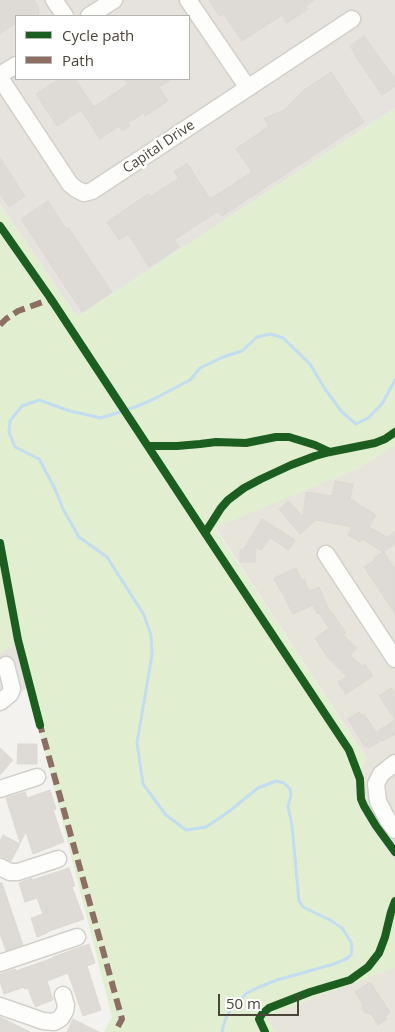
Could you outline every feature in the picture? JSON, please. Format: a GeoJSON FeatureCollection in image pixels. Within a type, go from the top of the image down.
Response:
{"type":"FeatureCollection","features":[{"type":"Feature","properties":{"kind":"street"},"geometry":{"type":"LineString","coordinates":[[54,0],[64,15]]}},
{"type":"Feature","properties":{"kind":"street"},"geometry":{"type":"LineString","coordinates":[[91,15],[114,0]]}},
{"type":"Feature","properties":{"kind":"street"},"geometry":{"type":"LineString","coordinates":[[188,0],[248,88]]}},
{"type":"Feature","properties":{"kind":"street","name":"Capital Drive"},"geometry":{"type":"LineString","coordinates":[[0,77],[70,184],[84,193],[92,191],[352,19]]}},
{"type":"Feature","properties":{"kind":"street"},"geometry":{"type":"LineString","coordinates":[[0,77],[15,66]]}},
{"type":"Feature","properties":{"kind":"street"},"geometry":{"type":"LineString","coordinates":[[326,554],[395,659]]}},
{"type":"Feature","properties":{"kind":"street"},"geometry":{"type":"LineString","coordinates":[[2,701],[10,694],[12,689],[6,665]]}},
{"type":"Feature","properties":{"kind":"street"},"geometry":{"type":"LineString","coordinates":[[395,763],[381,774],[376,784],[378,801],[395,830]]}},
{"type":"Feature","properties":{"kind":"street"},"geometry":{"type":"LineString","coordinates":[[0,789],[37,777]]}},
{"type":"Feature","properties":{"kind":"street"},"geometry":{"type":"LineString","coordinates":[[0,867],[10,872],[18,872],[58,859]]}},
{"type":"Feature","properties":{"kind":"street"},"geometry":{"type":"LineString","coordinates":[[0,963],[77,937]]}},
{"type":"Feature","properties":{"kind":"street"},"geometry":{"type":"LineString","coordinates":[[0,1006],[43,1021],[54,1022],[65,1012],[66,1005],[63,995]]}},
{"type":"Feature","properties":{"kind":"shaded area"},"geometry":{"type":"Polygon","coordinates":[[[0,0],[395,0],[395,108],[77,317],[0,204],[0,0]]]}},
{"type":"Feature","properties":{"kind":"shaded area"},"geometry":{"type":"Polygon","coordinates":[[[395,445],[395,862],[361,812],[354,791],[355,776],[367,759],[215,527],[356,469],[395,445]]]}},
{"type":"Feature","properties":{"kind":"shaded area"},"geometry":{"type":"Polygon","coordinates":[[[17,643],[28,687],[6,702],[0,694],[0,654],[17,643]]]}},
{"type":"Feature","properties":{"kind":"shaded area"},"geometry":{"type":"Polygon","coordinates":[[[395,967],[395,1032],[276,1032],[265,1017],[395,967]]]}},
{"type":"Feature","properties":{"kind":"green space"},"geometry":{"type":"Polygon","coordinates":[[[395,108],[395,445],[356,469],[215,528],[367,759],[355,776],[354,791],[361,812],[395,862],[395,967],[266,1017],[276,1032],[104,1032],[112,1017],[17,643],[0,654],[0,204],[77,317],[395,108]]]}},
{"type":"Feature","properties":{"kind":"building"},"geometry":{"type":"Polygon","coordinates":[[[0,0],[34,0],[39,9],[38,15],[15,15],[15,24],[0,34],[0,0]]]}},
{"type":"Feature","properties":{"kind":"building"},"geometry":{"type":"Polygon","coordinates":[[[209,0],[315,0],[306,6],[308,9],[287,23],[282,15],[242,41],[224,14],[219,16],[209,0]]]}},
{"type":"Feature","properties":{"kind":"building"},"geometry":{"type":"Polygon","coordinates":[[[364,36],[395,79],[395,86],[382,95],[350,46],[364,36]]]}},
{"type":"Feature","properties":{"kind":"building"},"geometry":{"type":"Polygon","coordinates":[[[331,72],[364,122],[222,216],[218,211],[174,240],[179,247],[149,267],[128,234],[119,240],[107,222],[148,194],[150,197],[179,178],[174,172],[187,163],[210,199],[252,172],[236,149],[269,126],[264,118],[283,111],[304,90],[331,72]]]}},
{"type":"Feature","properties":{"kind":"building"},"geometry":{"type":"Polygon","coordinates":[[[57,80],[76,80],[94,107],[128,84],[125,80],[170,80],[159,87],[168,101],[145,116],[143,113],[128,123],[130,126],[122,131],[119,126],[100,139],[81,110],[57,126],[36,94],[57,80]]]}},
{"type":"Feature","properties":{"kind":"building"},"geometry":{"type":"Polygon","coordinates":[[[0,158],[25,196],[9,207],[0,194],[0,158]]]}},
{"type":"Feature","properties":{"kind":"building"},"geometry":{"type":"Polygon","coordinates":[[[48,201],[112,292],[82,312],[21,219],[48,201]]]}},
{"type":"Feature","properties":{"kind":"building"},"geometry":{"type":"Polygon","coordinates":[[[335,481],[353,484],[350,499],[376,515],[369,527],[387,537],[395,531],[395,543],[384,552],[395,569],[395,614],[364,567],[383,552],[362,539],[360,542],[348,535],[352,527],[316,520],[300,534],[279,509],[289,501],[303,517],[306,492],[332,496],[335,481]]]}},
{"type":"Feature","properties":{"kind":"building"},"geometry":{"type":"Polygon","coordinates":[[[262,519],[295,540],[289,550],[270,538],[261,550],[256,547],[255,562],[240,562],[240,549],[243,550],[262,519]]]}},
{"type":"Feature","properties":{"kind":"building"},"geometry":{"type":"Polygon","coordinates":[[[296,568],[302,580],[304,579],[309,591],[319,587],[330,612],[346,633],[343,635],[357,648],[350,655],[362,666],[365,664],[373,676],[346,694],[338,682],[347,677],[328,658],[315,638],[329,628],[319,613],[317,614],[313,605],[293,614],[274,578],[296,568]]]}},
{"type":"Feature","properties":{"kind":"building"},"geometry":{"type":"Polygon","coordinates":[[[391,688],[395,694],[395,720],[379,696],[391,688]]]}},
{"type":"Feature","properties":{"kind":"building"},"geometry":{"type":"Polygon","coordinates":[[[359,712],[362,716],[364,714],[376,732],[395,720],[395,734],[369,748],[367,745],[365,747],[348,719],[359,712]]]}},
{"type":"Feature","properties":{"kind":"building"},"geometry":{"type":"Polygon","coordinates":[[[18,744],[37,744],[37,764],[17,764],[18,744]]]}},
{"type":"Feature","properties":{"kind":"building"},"geometry":{"type":"Polygon","coordinates":[[[0,748],[13,760],[0,775],[0,748]]]}},
{"type":"Feature","properties":{"kind":"building"},"geometry":{"type":"Polygon","coordinates":[[[50,790],[56,809],[53,810],[64,842],[33,854],[26,832],[20,843],[6,798],[25,792],[27,798],[50,790]]]}},
{"type":"Feature","properties":{"kind":"building"},"geometry":{"type":"Polygon","coordinates":[[[3,835],[20,844],[11,861],[0,856],[0,841],[3,835]]]}},
{"type":"Feature","properties":{"kind":"building"},"geometry":{"type":"Polygon","coordinates":[[[69,868],[75,886],[72,887],[84,919],[37,937],[31,918],[43,914],[37,898],[25,902],[19,883],[69,868]]]}},
{"type":"Feature","properties":{"kind":"building"},"geometry":{"type":"Polygon","coordinates":[[[0,883],[2,883],[23,945],[6,951],[0,934],[0,883]]]}},
{"type":"Feature","properties":{"kind":"building"},"geometry":{"type":"Polygon","coordinates":[[[89,944],[95,963],[87,966],[101,1010],[83,1016],[68,973],[47,981],[53,1000],[35,1007],[28,988],[24,989],[24,987],[4,994],[0,974],[15,969],[16,971],[89,944]]]}},
{"type":"Feature","properties":{"kind":"building"},"geometry":{"type":"Polygon","coordinates":[[[370,982],[390,1012],[385,1016],[387,1019],[378,1025],[371,1014],[362,1010],[362,1003],[355,992],[370,982]]]}},
{"type":"Feature","properties":{"kind":"building"},"geometry":{"type":"Polygon","coordinates":[[[0,1017],[30,1032],[0,1032],[0,1017]]]}},
{"type":"Feature","properties":{"kind":"building"},"geometry":{"type":"Polygon","coordinates":[[[73,1019],[99,1032],[67,1032],[73,1019]]]}},
{"type":"Feature","properties":{"kind":"waterway"},"geometry":{"type":"LineString","coordinates":[[222,1032],[225,1020],[232,1007],[247,993],[277,980],[346,959],[351,955],[351,942],[342,928],[303,907],[299,901],[292,825],[288,807],[291,795],[290,789],[284,783],[276,781],[258,788],[206,827],[186,830],[166,815],[143,784],[137,743],[152,655],[151,635],[144,615],[107,557],[79,537],[39,459],[15,447],[9,432],[10,421],[22,406],[39,400],[70,411],[101,418],[135,407],[190,380],[200,368],[223,357],[242,351],[257,337],[271,334],[283,338],[310,364],[342,412],[356,424],[368,418],[382,404],[395,380]]}},
{"type":"Feature","properties":{"kind":"marked path"},"geometry":{"type":"LineString","coordinates":[[0,325],[18,311],[51,299]]}},
{"type":"Feature","properties":{"kind":"marked path"},"geometry":{"type":"LineString","coordinates":[[39,721],[122,1019],[115,1032]]}},
{"type":"Feature","properties":{"kind":"cycle path"},"geometry":{"type":"LineString","coordinates":[[0,226],[51,299],[205,533]]}},
{"type":"Feature","properties":{"kind":"cycle path"},"geometry":{"type":"LineString","coordinates":[[395,432],[375,443],[315,456],[291,465],[244,488],[221,508],[205,533],[349,750],[360,779],[361,799],[364,806],[395,852]]}},
{"type":"Feature","properties":{"kind":"cycle path"},"geometry":{"type":"LineString","coordinates":[[148,446],[177,446],[216,442],[246,443],[276,437],[289,437],[330,452]]}},
{"type":"Feature","properties":{"kind":"cycle path"},"geometry":{"type":"LineString","coordinates":[[0,543],[18,640],[40,725]]}},
{"type":"Feature","properties":{"kind":"cycle path"},"geometry":{"type":"LineString","coordinates":[[265,1032],[259,1019],[269,1008],[310,992],[350,980],[368,967],[379,953],[395,901]]}}]}
